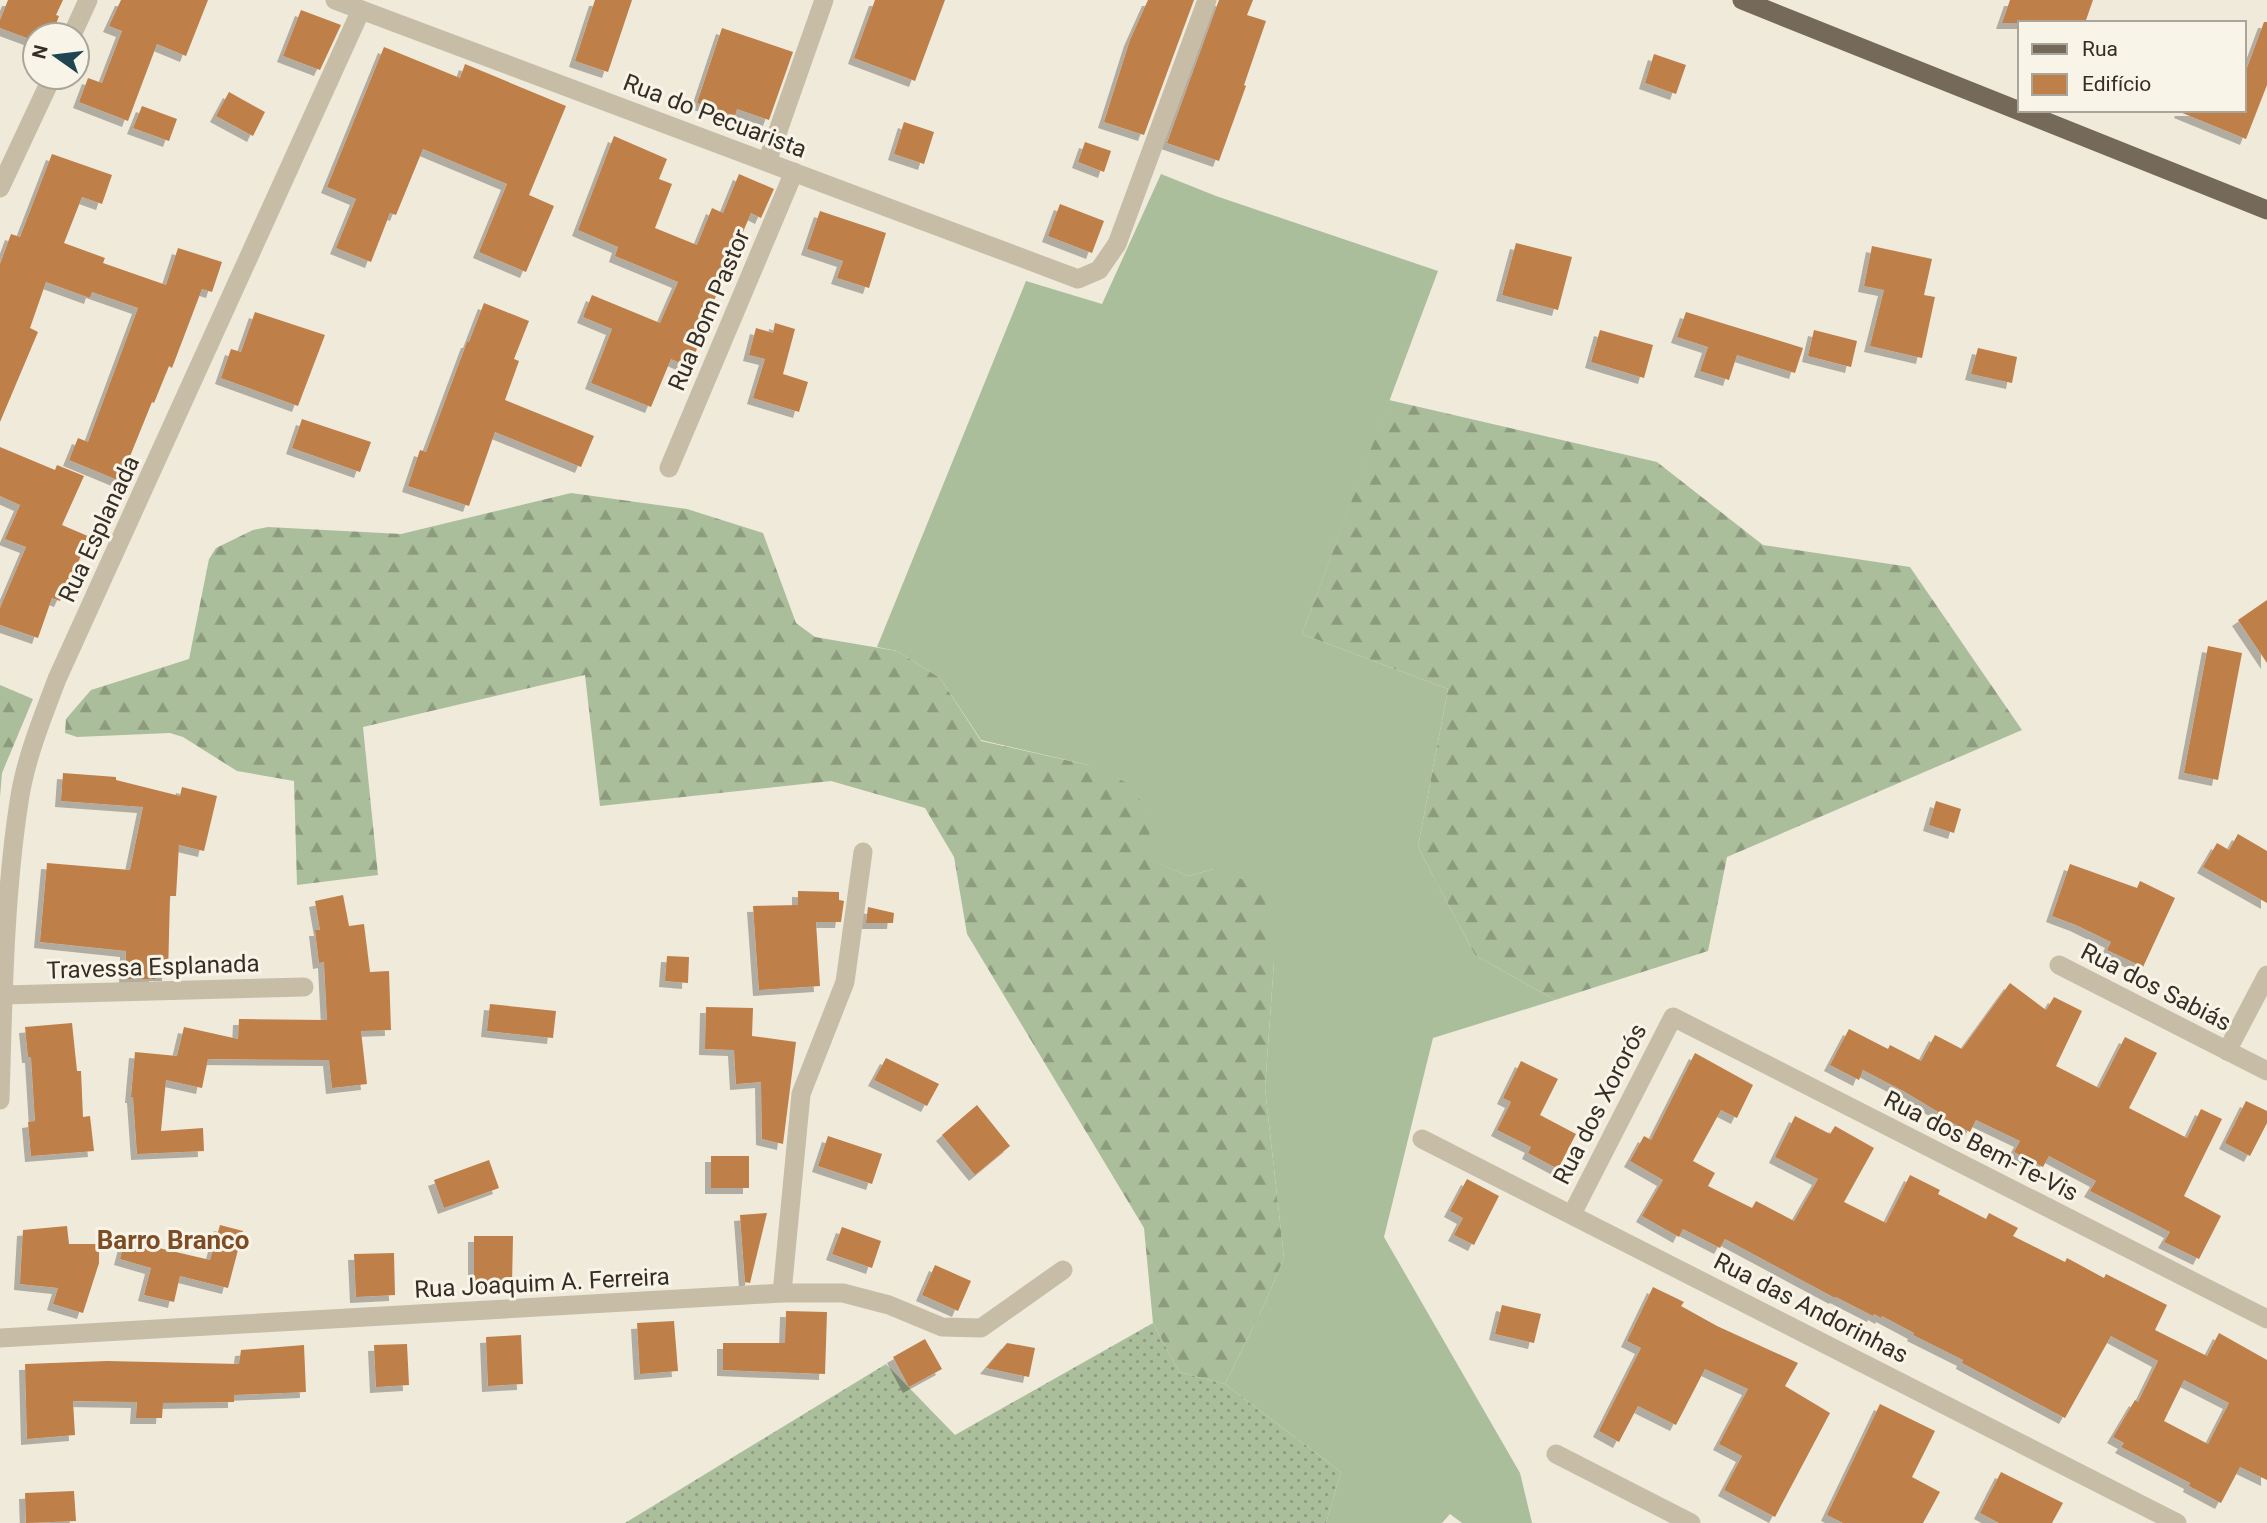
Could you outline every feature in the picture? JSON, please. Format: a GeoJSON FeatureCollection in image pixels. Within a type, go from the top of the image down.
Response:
{"type":"FeatureCollection","features":[{"type":"Feature","properties":{"kind":"main road"},"geometry":{"type":"LineString","coordinates":[[1742,0],[2018,110]]}},
{"type":"Feature","properties":{"kind":"main road"},"geometry":{"type":"LineString","coordinates":[[2022,112],[2267,210]]}},
{"type":"Feature","properties":{"kind":"street"},"geometry":{"type":"LineString","coordinates":[[78,21],[88,0]]}},
{"type":"Feature","properties":{"kind":"street","name":"Rua do Pecuarista"},"geometry":{"type":"LineString","coordinates":[[335,0],[1078,279],[1099,270],[1116,244],[1207,0]]}},
{"type":"Feature","properties":{"kind":"street"},"geometry":{"type":"LineString","coordinates":[[767,162],[824,0]]}},
{"type":"Feature","properties":{"kind":"street","name":"Rua Esplanada"},"geometry":{"type":"LineString","coordinates":[[0,1100],[3,995],[19,800],[31,751],[57,679],[361,10]]}},
{"type":"Feature","properties":{"kind":"street"},"geometry":{"type":"LineString","coordinates":[[0,188],[45,91]]}},
{"type":"Feature","properties":{"kind":"street","name":"Rua Bom Pastor"},"geometry":{"type":"LineString","coordinates":[[669,468],[794,172]]}},
{"type":"Feature","properties":{"kind":"street"},"geometry":{"type":"LineString","coordinates":[[782,1293],[801,1094],[845,982],[863,852]]}},
{"type":"Feature","properties":{"kind":"street","name":"Rua dos Sabiás"},"geometry":{"type":"LineString","coordinates":[[2059,965],[2267,1071]]}},
{"type":"Feature","properties":{"kind":"street"},"geometry":{"type":"LineString","coordinates":[[2227,1051],[2267,975]]}},
{"type":"Feature","properties":{"kind":"street","name":"Travessa Esplanada"},"geometry":{"type":"LineString","coordinates":[[3,995],[304,987]]}},
{"type":"Feature","properties":{"kind":"street","name":"Rua dos Xororós"},"geometry":{"type":"LineString","coordinates":[[1572,1214],[1673,1017]]}},
{"type":"Feature","properties":{"kind":"street","name":"Rua dos Bem-Te-Vis"},"geometry":{"type":"LineString","coordinates":[[1673,1017],[2267,1319]]}},
{"type":"Feature","properties":{"kind":"street","name":"Rua das Andorinhas"},"geometry":{"type":"LineString","coordinates":[[1422,1139],[2177,1523]]}},
{"type":"Feature","properties":{"kind":"street","name":"Rua Joaquim A. Ferreira"},"geometry":{"type":"LineString","coordinates":[[0,1338],[782,1293],[843,1293],[888,1305],[942,1327],[981,1328],[1063,1270]]}},
{"type":"Feature","properties":{"kind":"street"},"geometry":{"type":"LineString","coordinates":[[1556,1454],[1692,1523]]}},
{"type":"Feature","properties":{"kind":"green space"},"geometry":{"type":"Polygon","coordinates":[[[1161,174],[1216,196],[1438,271],[1302,634],[1448,689],[1418,847],[1475,955],[1555,1000],[1433,1038],[1384,1237],[1520,1473],[1532,1523],[1462,1523],[1450,1514],[1442,1523],[1326,1523],[1341,1472],[1225,1384],[1284,1258],[1265,1088],[1274,962],[1214,869],[1188,876],[1149,860],[1149,810],[1088,765],[981,740],[940,678],[897,651],[877,647],[1026,281],[1102,304],[1161,174]]]}},
{"type":"Feature","properties":{"kind":"green space"},"geometry":{"type":"Polygon","coordinates":[[[1389,400],[1657,462],[1763,545],[1910,567],[2022,730],[1727,857],[1708,951],[1555,1000],[1475,955],[1418,847],[1448,689],[1302,634],[1389,400]]]}},
{"type":"Feature","properties":{"kind":"green space"},"geometry":{"type":"Polygon","coordinates":[[[571,493],[687,509],[763,533],[796,623],[815,637],[897,651],[940,678],[981,741],[1088,765],[1125,782],[1149,810],[1150,860],[1188,876],[1214,869],[1263,887],[1274,962],[1265,1088],[1284,1258],[1225,1384],[1179,1372],[1153,1323],[1144,1228],[967,934],[954,857],[925,808],[831,781],[600,806],[585,675],[363,727],[378,875],[297,885],[294,781],[237,771],[183,737],[170,733],[77,737],[65,733],[66,719],[91,690],[189,659],[209,559],[216,548],[253,530],[268,527],[401,534],[571,493]]]}},
{"type":"Feature","properties":{"kind":"green space"},"geometry":{"type":"Polygon","coordinates":[[[0,685],[33,699],[2,773],[0,797],[0,685]]]}},
{"type":"Feature","properties":{"kind":"green space"},"geometry":{"type":"Polygon","coordinates":[[[1153,1323],[1179,1372],[1225,1384],[1341,1472],[1326,1523],[625,1523],[886,1364],[955,1435],[1153,1323]]]}},
{"type":"Feature","properties":{"kind":"building"},"geometry":{"type":"Polygon","coordinates":[[[8,0],[63,0],[56,15],[59,16],[57,21],[21,21],[21,36],[0,28],[0,20],[8,0]]]}},
{"type":"Feature","properties":{"kind":"building"},"geometry":{"type":"Polygon","coordinates":[[[121,0],[208,0],[186,56],[157,44],[128,121],[79,102],[83,91],[91,91],[91,79],[102,83],[122,31],[109,26],[121,0]]]}},
{"type":"Feature","properties":{"kind":"building"},"geometry":{"type":"Polygon","coordinates":[[[595,0],[632,0],[608,72],[575,61],[595,0]]]}},
{"type":"Feature","properties":{"kind":"building"},"geometry":{"type":"Polygon","coordinates":[[[875,0],[945,0],[915,81],[854,58],[875,0]]]}},
{"type":"Feature","properties":{"kind":"building"},"geometry":{"type":"Polygon","coordinates":[[[1148,0],[1194,0],[1144,135],[1104,122],[1130,40],[1148,0]]]}},
{"type":"Feature","properties":{"kind":"building"},"geometry":{"type":"Polygon","coordinates":[[[1219,0],[1253,0],[1247,15],[1266,21],[1219,161],[1167,143],[1219,0]]]}},
{"type":"Feature","properties":{"kind":"building"},"geometry":{"type":"Polygon","coordinates":[[[2010,0],[2093,0],[2086,21],[2002,23],[2010,0]]]}},
{"type":"Feature","properties":{"kind":"building"},"geometry":{"type":"Polygon","coordinates":[[[301,10],[341,25],[320,70],[283,56],[301,10]]]}},
{"type":"Feature","properties":{"kind":"building"},"geometry":{"type":"Polygon","coordinates":[[[2264,22],[2267,22],[2267,85],[2246,139],[2180,112],[2246,112],[2246,71],[2264,22]]]}},
{"type":"Feature","properties":{"kind":"building"},"geometry":{"type":"Polygon","coordinates":[[[722,28],[793,52],[769,120],[737,109],[735,116],[697,103],[722,28]]]}},
{"type":"Feature","properties":{"kind":"building"},"geometry":{"type":"Polygon","coordinates":[[[384,47],[460,78],[465,64],[566,106],[529,195],[554,206],[526,272],[479,252],[507,184],[423,149],[396,215],[390,213],[371,262],[336,248],[356,199],[327,187],[384,47]]]}},
{"type":"Feature","properties":{"kind":"building"},"geometry":{"type":"Polygon","coordinates":[[[1654,54],[1686,65],[1676,94],[1645,83],[1654,54]]]}},
{"type":"Feature","properties":{"kind":"building"},"geometry":{"type":"Polygon","coordinates":[[[229,92],[265,112],[253,136],[216,116],[229,92]]]}},
{"type":"Feature","properties":{"kind":"building"},"geometry":{"type":"Polygon","coordinates":[[[142,106],[177,119],[169,141],[133,128],[142,106]]]}},
{"type":"Feature","properties":{"kind":"building"},"geometry":{"type":"Polygon","coordinates":[[[904,122],[934,132],[924,164],[894,154],[904,122]]]}},
{"type":"Feature","properties":{"kind":"building"},"geometry":{"type":"Polygon","coordinates":[[[614,136],[667,159],[659,179],[672,184],[655,228],[697,245],[712,208],[723,213],[739,174],[774,189],[761,218],[751,213],[697,341],[700,342],[689,367],[671,359],[651,407],[591,383],[612,329],[583,317],[592,295],[660,323],[678,282],[615,256],[618,247],[578,230],[614,136]]]}},
{"type":"Feature","properties":{"kind":"building"},"geometry":{"type":"Polygon","coordinates":[[[1085,142],[1111,151],[1104,172],[1078,162],[1085,142]]]}},
{"type":"Feature","properties":{"kind":"building"},"geometry":{"type":"Polygon","coordinates":[[[52,154],[112,175],[102,204],[82,197],[64,243],[105,258],[103,263],[166,285],[178,248],[222,262],[212,292],[202,289],[172,368],[169,366],[154,403],[152,402],[120,481],[69,460],[78,438],[88,442],[138,308],[92,292],[90,298],[46,282],[30,328],[38,332],[0,422],[0,264],[11,234],[20,237],[52,154]]]}},
{"type":"Feature","properties":{"kind":"building"},"geometry":{"type":"Polygon","coordinates":[[[1060,204],[1104,221],[1092,253],[1048,236],[1060,204]]]}},
{"type":"Feature","properties":{"kind":"building"},"geometry":{"type":"Polygon","coordinates":[[[820,211],[886,233],[869,288],[837,278],[843,261],[807,249],[820,211]]]}},
{"type":"Feature","properties":{"kind":"building"},"geometry":{"type":"Polygon","coordinates":[[[1516,243],[1572,257],[1558,310],[1502,295],[1516,243]]]}},
{"type":"Feature","properties":{"kind":"building"},"geometry":{"type":"Polygon","coordinates":[[[1872,246],[1932,259],[1924,295],[1935,297],[1922,358],[1870,346],[1884,290],[1864,286],[1872,246]]]}},
{"type":"Feature","properties":{"kind":"building"},"geometry":{"type":"Polygon","coordinates":[[[484,303],[529,321],[514,359],[519,361],[505,400],[594,436],[581,467],[495,432],[469,506],[408,486],[420,450],[426,452],[484,303]]]}},
{"type":"Feature","properties":{"kind":"building"},"geometry":{"type":"Polygon","coordinates":[[[255,312],[325,335],[298,406],[221,378],[231,349],[241,352],[255,312]]]}},
{"type":"Feature","properties":{"kind":"building"},"geometry":{"type":"Polygon","coordinates":[[[1686,312],[1803,348],[1795,373],[1737,355],[1729,380],[1700,371],[1708,347],[1677,337],[1686,312]]]}},
{"type":"Feature","properties":{"kind":"building"},"geometry":{"type":"Polygon","coordinates":[[[775,323],[795,329],[783,374],[808,382],[799,412],[753,398],[765,359],[749,355],[756,328],[773,333],[775,323]]]}},
{"type":"Feature","properties":{"kind":"building"},"geometry":{"type":"Polygon","coordinates":[[[1600,330],[1653,345],[1644,378],[1591,362],[1600,330]]]}},
{"type":"Feature","properties":{"kind":"building"},"geometry":{"type":"Polygon","coordinates":[[[1814,330],[1857,341],[1851,367],[1808,356],[1814,330]]]}},
{"type":"Feature","properties":{"kind":"building"},"geometry":{"type":"Polygon","coordinates":[[[1978,348],[2017,357],[2012,383],[1971,374],[1978,348]]]}},
{"type":"Feature","properties":{"kind":"building"},"geometry":{"type":"Polygon","coordinates":[[[302,419],[371,442],[360,472],[292,448],[302,419]]]}},
{"type":"Feature","properties":{"kind":"building"},"geometry":{"type":"Polygon","coordinates":[[[0,447],[55,470],[57,465],[84,476],[62,525],[90,537],[60,601],[52,598],[38,638],[0,625],[0,608],[26,547],[5,539],[20,505],[0,496],[0,447]]]}},
{"type":"Feature","properties":{"kind":"building"},"geometry":{"type":"Polygon","coordinates":[[[2267,600],[2267,663],[2238,620],[2267,600]]]}},
{"type":"Feature","properties":{"kind":"building"},"geometry":{"type":"Polygon","coordinates":[[[2208,646],[2242,653],[2218,780],[2184,773],[2208,646]]]}},
{"type":"Feature","properties":{"kind":"building"},"geometry":{"type":"Polygon","coordinates":[[[63,773],[116,777],[116,780],[180,796],[182,787],[217,796],[204,851],[179,845],[176,896],[170,896],[168,975],[155,975],[155,979],[125,979],[126,951],[40,942],[47,863],[130,870],[143,807],[61,801],[63,773]]]}},
{"type":"Feature","properties":{"kind":"building"},"geometry":{"type":"Polygon","coordinates":[[[1936,801],[1961,809],[1954,833],[1929,825],[1936,801]]]}},
{"type":"Feature","properties":{"kind":"building"},"geometry":{"type":"Polygon","coordinates":[[[2238,834],[2267,851],[2267,903],[2203,867],[2217,843],[2229,850],[2238,834]]]}},
{"type":"Feature","properties":{"kind":"building"},"geometry":{"type":"Polygon","coordinates":[[[2070,864],[2137,888],[2140,881],[2175,898],[2143,967],[2107,950],[2111,942],[2052,916],[2070,864]]]}},
{"type":"Feature","properties":{"kind":"building"},"geometry":{"type":"Polygon","coordinates":[[[798,891],[839,892],[839,900],[844,901],[841,922],[816,922],[820,986],[759,990],[753,906],[798,905],[798,891]]]}},
{"type":"Feature","properties":{"kind":"building"},"geometry":{"type":"Polygon","coordinates":[[[343,895],[349,926],[364,924],[370,972],[389,971],[391,1030],[361,1031],[367,1084],[332,1088],[329,1060],[208,1059],[202,1088],[166,1080],[161,1131],[203,1128],[204,1151],[137,1154],[131,1097],[135,1052],[177,1056],[184,1027],[238,1039],[239,1019],[327,1020],[324,962],[319,963],[315,930],[320,930],[315,901],[343,895]]]}},
{"type":"Feature","properties":{"kind":"building"},"geometry":{"type":"Polygon","coordinates":[[[868,907],[894,913],[893,923],[866,923],[868,907]]]}},
{"type":"Feature","properties":{"kind":"building"},"geometry":{"type":"Polygon","coordinates":[[[667,956],[689,957],[688,983],[665,981],[667,956]]]}},
{"type":"Feature","properties":{"kind":"building"},"geometry":{"type":"Polygon","coordinates":[[[2010,983],[2046,1010],[2054,997],[2082,1011],[2056,1066],[2099,1088],[2125,1037],[2157,1053],[2129,1108],[2187,1138],[2201,1109],[2222,1119],[2184,1196],[2221,1216],[2199,1259],[2164,1242],[2170,1232],[2090,1191],[2096,1181],[2049,1156],[2043,1167],[2014,1152],[2020,1141],[1976,1120],[1970,1132],[1863,1070],[1859,1080],[1830,1065],[1849,1029],[1888,1049],[1890,1045],[1921,1061],[1935,1035],[1962,1049],[2010,983]]]}},
{"type":"Feature","properties":{"kind":"building"},"geometry":{"type":"Polygon","coordinates":[[[490,1004],[556,1011],[553,1038],[487,1031],[490,1004]]]}},
{"type":"Feature","properties":{"kind":"building"},"geometry":{"type":"Polygon","coordinates":[[[706,1007],[753,1008],[752,1036],[796,1042],[783,1144],[762,1139],[761,1082],[736,1084],[734,1050],[705,1049],[706,1007]]]}},
{"type":"Feature","properties":{"kind":"building"},"geometry":{"type":"Polygon","coordinates":[[[72,1023],[77,1071],[81,1071],[83,1117],[90,1116],[94,1151],[31,1156],[28,1122],[35,1121],[31,1057],[28,1057],[25,1027],[72,1023]]]}},
{"type":"Feature","properties":{"kind":"building"},"geometry":{"type":"Polygon","coordinates":[[[1695,1053],[1753,1085],[1737,1118],[1721,1110],[1693,1161],[1715,1173],[1708,1186],[1752,1208],[1756,1201],[1794,1221],[1818,1179],[1775,1157],[1795,1116],[1830,1134],[1835,1126],[1874,1148],[1844,1202],[1886,1223],[1910,1175],[1940,1190],[1938,1194],[1986,1219],[1989,1213],[2018,1228],[2013,1236],[2065,1262],[2067,1258],[2104,1278],[2106,1274],[2167,1305],[2155,1330],[2207,1356],[2219,1333],[2267,1360],[2267,1480],[2240,1467],[2221,1503],[2189,1486],[2190,1483],[2121,1447],[2124,1443],[2113,1437],[2135,1400],[2138,1402],[2158,1361],[2111,1336],[2065,1418],[1962,1363],[1963,1360],[1882,1316],[1873,1316],[1835,1298],[1725,1239],[1720,1248],[1683,1229],[1679,1237],[1642,1216],[1663,1180],[1630,1161],[1644,1136],[1651,1140],[1695,1053]],[[2184,1380],[2164,1421],[2208,1444],[2229,1403],[2184,1380]]]}},
{"type":"Feature","properties":{"kind":"building"},"geometry":{"type":"Polygon","coordinates":[[[886,1058],[939,1084],[927,1106],[874,1080],[886,1058]]]}},
{"type":"Feature","properties":{"kind":"building"},"geometry":{"type":"Polygon","coordinates":[[[1521,1061],[1558,1079],[1540,1115],[1576,1134],[1558,1169],[1528,1153],[1531,1147],[1497,1130],[1511,1102],[1503,1098],[1521,1061]]]}},
{"type":"Feature","properties":{"kind":"building"},"geometry":{"type":"Polygon","coordinates":[[[2246,1101],[2267,1111],[2267,1123],[2250,1156],[2225,1143],[2246,1101]]]}},
{"type":"Feature","properties":{"kind":"building"},"geometry":{"type":"Polygon","coordinates":[[[977,1105],[1010,1146],[975,1175],[942,1135],[977,1105]]]}},
{"type":"Feature","properties":{"kind":"building"},"geometry":{"type":"Polygon","coordinates":[[[828,1136],[882,1154],[872,1184],[818,1166],[828,1136]]]}},
{"type":"Feature","properties":{"kind":"building"},"geometry":{"type":"Polygon","coordinates":[[[711,1156],[749,1156],[749,1188],[711,1188],[711,1156]]]}},
{"type":"Feature","properties":{"kind":"building"},"geometry":{"type":"Polygon","coordinates":[[[489,1160],[499,1188],[444,1208],[434,1180],[489,1160]]]}},
{"type":"Feature","properties":{"kind":"building"},"geometry":{"type":"Polygon","coordinates":[[[1467,1179],[1499,1196],[1474,1245],[1454,1235],[1463,1218],[1450,1211],[1467,1179]]]}},
{"type":"Feature","properties":{"kind":"building"},"geometry":{"type":"Polygon","coordinates":[[[767,1213],[750,1283],[745,1282],[740,1215],[767,1213]]]}},
{"type":"Feature","properties":{"kind":"building"},"geometry":{"type":"Polygon","coordinates":[[[220,1225],[243,1231],[228,1288],[180,1276],[174,1302],[144,1295],[151,1268],[120,1259],[125,1240],[210,1260],[220,1225]]]}},
{"type":"Feature","properties":{"kind":"building"},"geometry":{"type":"Polygon","coordinates":[[[67,1226],[69,1244],[99,1244],[99,1263],[83,1313],[53,1304],[58,1288],[20,1284],[23,1230],[67,1226]]]}},
{"type":"Feature","properties":{"kind":"building"},"geometry":{"type":"Polygon","coordinates":[[[842,1227],[881,1241],[872,1268],[832,1254],[842,1227]]]}},
{"type":"Feature","properties":{"kind":"building"},"geometry":{"type":"Polygon","coordinates":[[[474,1236],[513,1236],[512,1284],[474,1284],[474,1236]]]}},
{"type":"Feature","properties":{"kind":"building"},"geometry":{"type":"Polygon","coordinates":[[[394,1253],[395,1295],[356,1297],[354,1254],[394,1253]]]}},
{"type":"Feature","properties":{"kind":"building"},"geometry":{"type":"Polygon","coordinates":[[[935,1265],[971,1281],[958,1311],[922,1295],[935,1265]]]}},
{"type":"Feature","properties":{"kind":"building"},"geometry":{"type":"Polygon","coordinates":[[[1653,1287],[1684,1302],[1681,1306],[1717,1326],[1798,1363],[1785,1386],[1830,1413],[1775,1517],[1724,1490],[1742,1456],[1719,1444],[1748,1389],[1705,1369],[1676,1425],[1638,1406],[1619,1442],[1599,1431],[1641,1348],[1627,1341],[1653,1287]]]}},
{"type":"Feature","properties":{"kind":"building"},"geometry":{"type":"Polygon","coordinates":[[[1502,1305],[1541,1314],[1534,1343],[1495,1334],[1502,1305]]]}},
{"type":"Feature","properties":{"kind":"building"},"geometry":{"type":"Polygon","coordinates":[[[786,1311],[827,1312],[825,1374],[723,1370],[723,1343],[785,1343],[786,1311]]]}},
{"type":"Feature","properties":{"kind":"building"},"geometry":{"type":"Polygon","coordinates":[[[674,1321],[678,1371],[640,1374],[637,1323],[674,1321]]]}},
{"type":"Feature","properties":{"kind":"building"},"geometry":{"type":"Polygon","coordinates":[[[521,1335],[523,1384],[488,1386],[486,1337],[521,1335]]]}},
{"type":"Feature","properties":{"kind":"building"},"geometry":{"type":"Polygon","coordinates":[[[925,1339],[942,1369],[909,1387],[893,1357],[925,1339]]]}},
{"type":"Feature","properties":{"kind":"building"},"geometry":{"type":"Polygon","coordinates":[[[1007,1343],[1035,1348],[1029,1377],[986,1368],[1007,1343]]]}},
{"type":"Feature","properties":{"kind":"building"},"geometry":{"type":"Polygon","coordinates":[[[407,1344],[409,1385],[376,1387],[374,1345],[407,1344]]]}},
{"type":"Feature","properties":{"kind":"building"},"geometry":{"type":"Polygon","coordinates":[[[304,1345],[306,1392],[234,1395],[234,1402],[163,1403],[162,1418],[136,1418],[137,1402],[73,1401],[75,1435],[27,1439],[25,1364],[107,1361],[239,1364],[241,1350],[304,1345]]]}},
{"type":"Feature","properties":{"kind":"building"},"geometry":{"type":"Polygon","coordinates":[[[1880,1404],[1935,1431],[1912,1477],[1940,1492],[1923,1523],[1843,1523],[1827,1515],[1880,1404]]]}},
{"type":"Feature","properties":{"kind":"building"},"geometry":{"type":"Polygon","coordinates":[[[2001,1472],[2063,1503],[2052,1523],[1999,1523],[1980,1513],[2001,1472]]]}},
{"type":"Feature","properties":{"kind":"building"},"geometry":{"type":"Polygon","coordinates":[[[74,1491],[76,1521],[26,1523],[25,1493],[74,1491]]]}},
{"type":"Feature","properties":{"kind":"district","name":"Barro Branco"},"geometry":{"type":"Point","coordinates":[173,1240]}}]}
